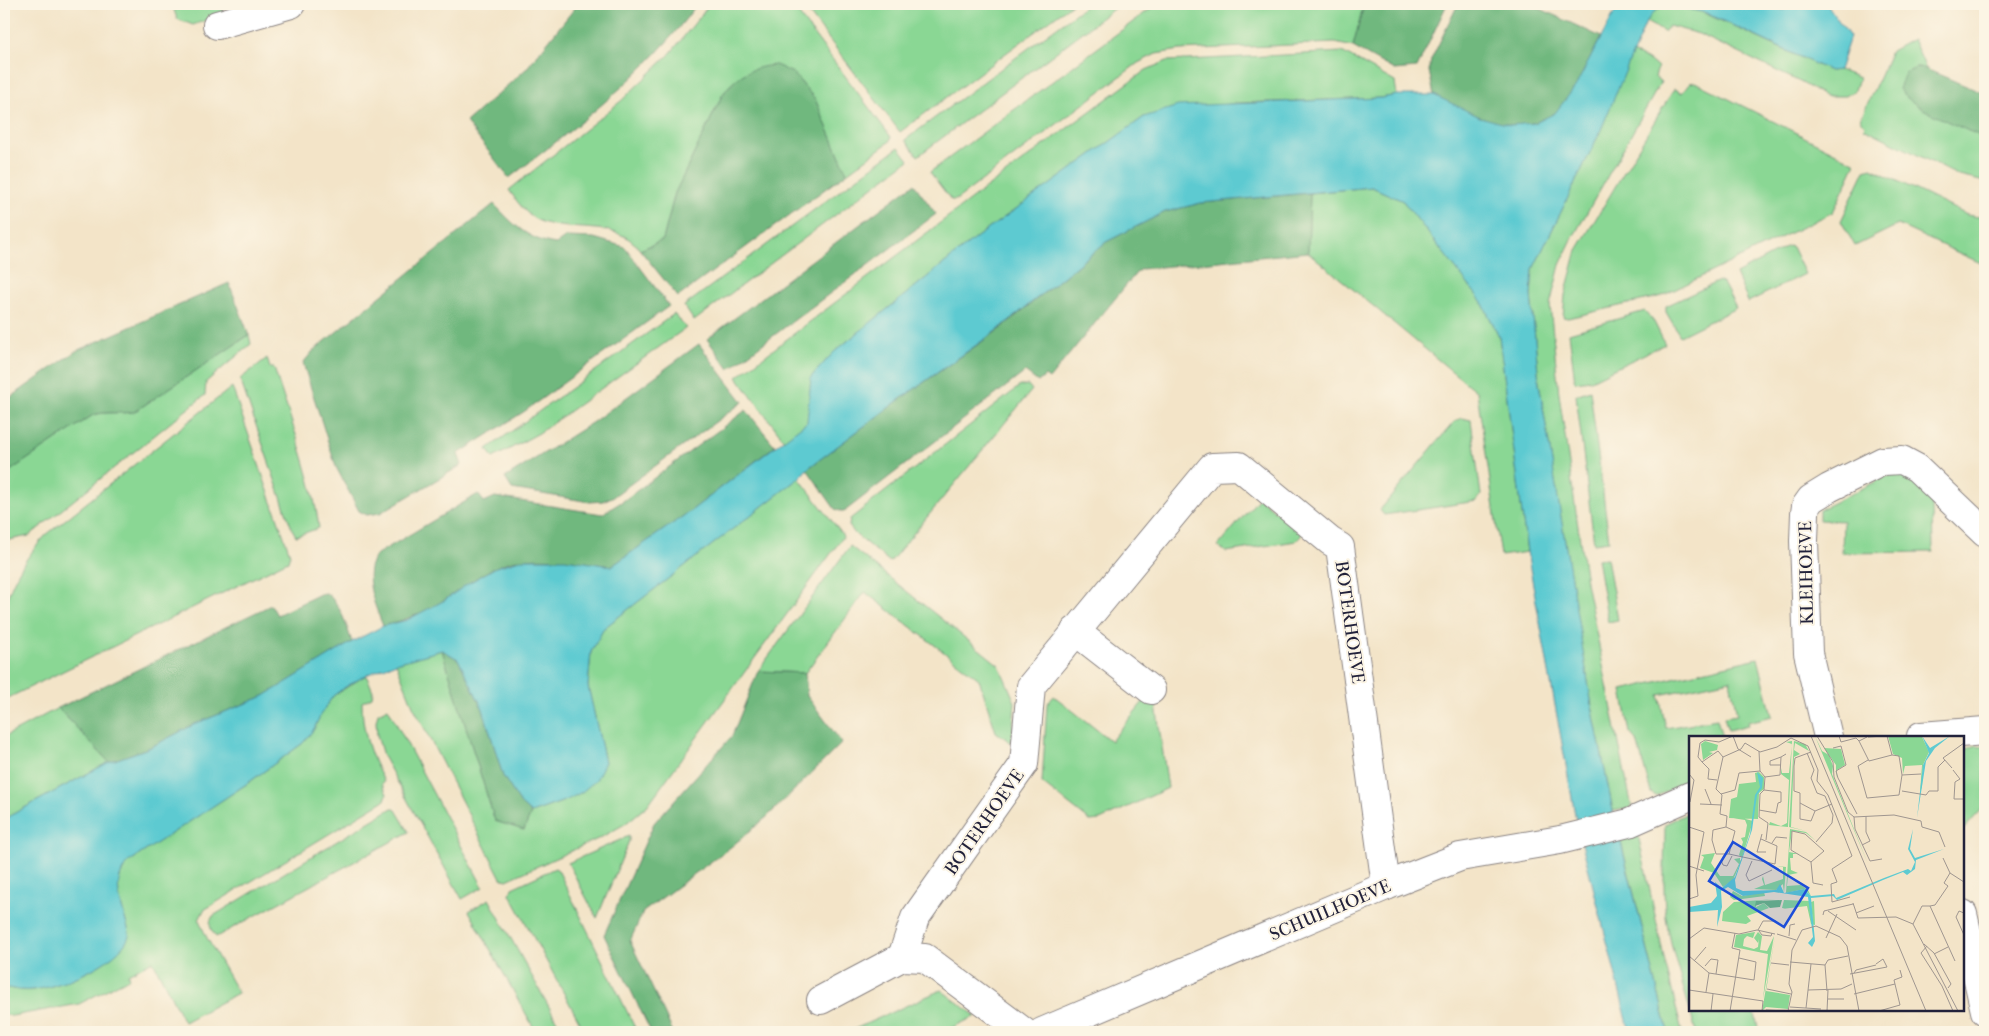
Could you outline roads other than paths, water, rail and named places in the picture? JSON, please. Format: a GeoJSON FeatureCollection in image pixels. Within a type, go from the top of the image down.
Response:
{"type":"FeatureCollection","features":[{"type":"Feature","properties":{"kind":"street"},"geometry":{"type":"LineString","coordinates":[[217,24],[291,4]]}},
{"type":"Feature","properties":{"kind":"street","name":"KLEIHOEVE"},"geometry":{"type":"LineString","coordinates":[[1828,736],[1808,652],[1804,541],[1806,506],[1811,499],[1829,488],[1883,462],[1902,460],[1917,468],[1985,533]]}},
{"type":"Feature","properties":{"kind":"street","name":"BOTERHOEVE"},"geometry":{"type":"LineString","coordinates":[[902,957],[915,918],[1024,764],[1030,686],[1212,466],[1239,466],[1330,541],[1340,547],[1386,886]]}},
{"type":"Feature","properties":{"kind":"street"},"geometry":{"type":"LineString","coordinates":[[1075,631],[1151,690]]}},
{"type":"Feature","properties":{"kind":"street"},"geometry":{"type":"LineString","coordinates":[[1927,736],[1985,731]]}},
{"type":"Feature","properties":{"kind":"street","name":"SCHUILHOEVE"},"geometry":{"type":"LineString","coordinates":[[1042,1032],[1386,886],[1460,858],[1560,840],[1629,823],[1689,796]]}},
{"type":"Feature","properties":{"kind":"street"},"geometry":{"type":"LineString","coordinates":[[1964,918],[1985,1011]]}},
{"type":"Feature","properties":{"kind":"street"},"geometry":{"type":"LineString","coordinates":[[821,1000],[902,957],[925,958],[1024,1032]]}},
{"type":"Feature","properties":{"kind":"water"},"geometry":{"type":"Polygon","coordinates":[[[1619,4],[1666,4],[1655,11],[1646,22],[1600,132],[1533,269],[1531,295],[1539,383],[1592,706],[1613,811],[1668,1032],[1630,1032],[1576,820],[1527,552],[1499,336],[1482,302],[1403,201],[1372,187],[1201,203],[1165,212],[1106,242],[999,329],[903,397],[807,469],[799,478],[604,628],[591,652],[588,686],[605,762],[596,780],[582,792],[567,800],[531,813],[521,804],[503,776],[483,709],[458,659],[442,650],[396,663],[366,675],[333,696],[314,729],[303,743],[248,783],[127,863],[120,878],[119,892],[129,936],[124,946],[114,955],[86,972],[56,985],[28,990],[4,987],[4,819],[109,762],[151,747],[195,724],[264,696],[352,642],[383,626],[407,620],[445,600],[496,567],[523,559],[565,559],[612,566],[692,510],[807,422],[811,377],[834,352],[977,237],[1144,117],[1178,106],[1381,98],[1397,95],[1434,95],[1480,117],[1510,125],[1535,123],[1555,113],[1575,87],[1619,4]]]}},
{"type":"Feature","properties":{"kind":"water"},"geometry":{"type":"Polygon","coordinates":[[[1666,4],[1770,4],[1783,10],[1794,4],[1827,4],[1850,37],[1839,70],[1830,71],[1706,13],[1666,4]]]}}]}
